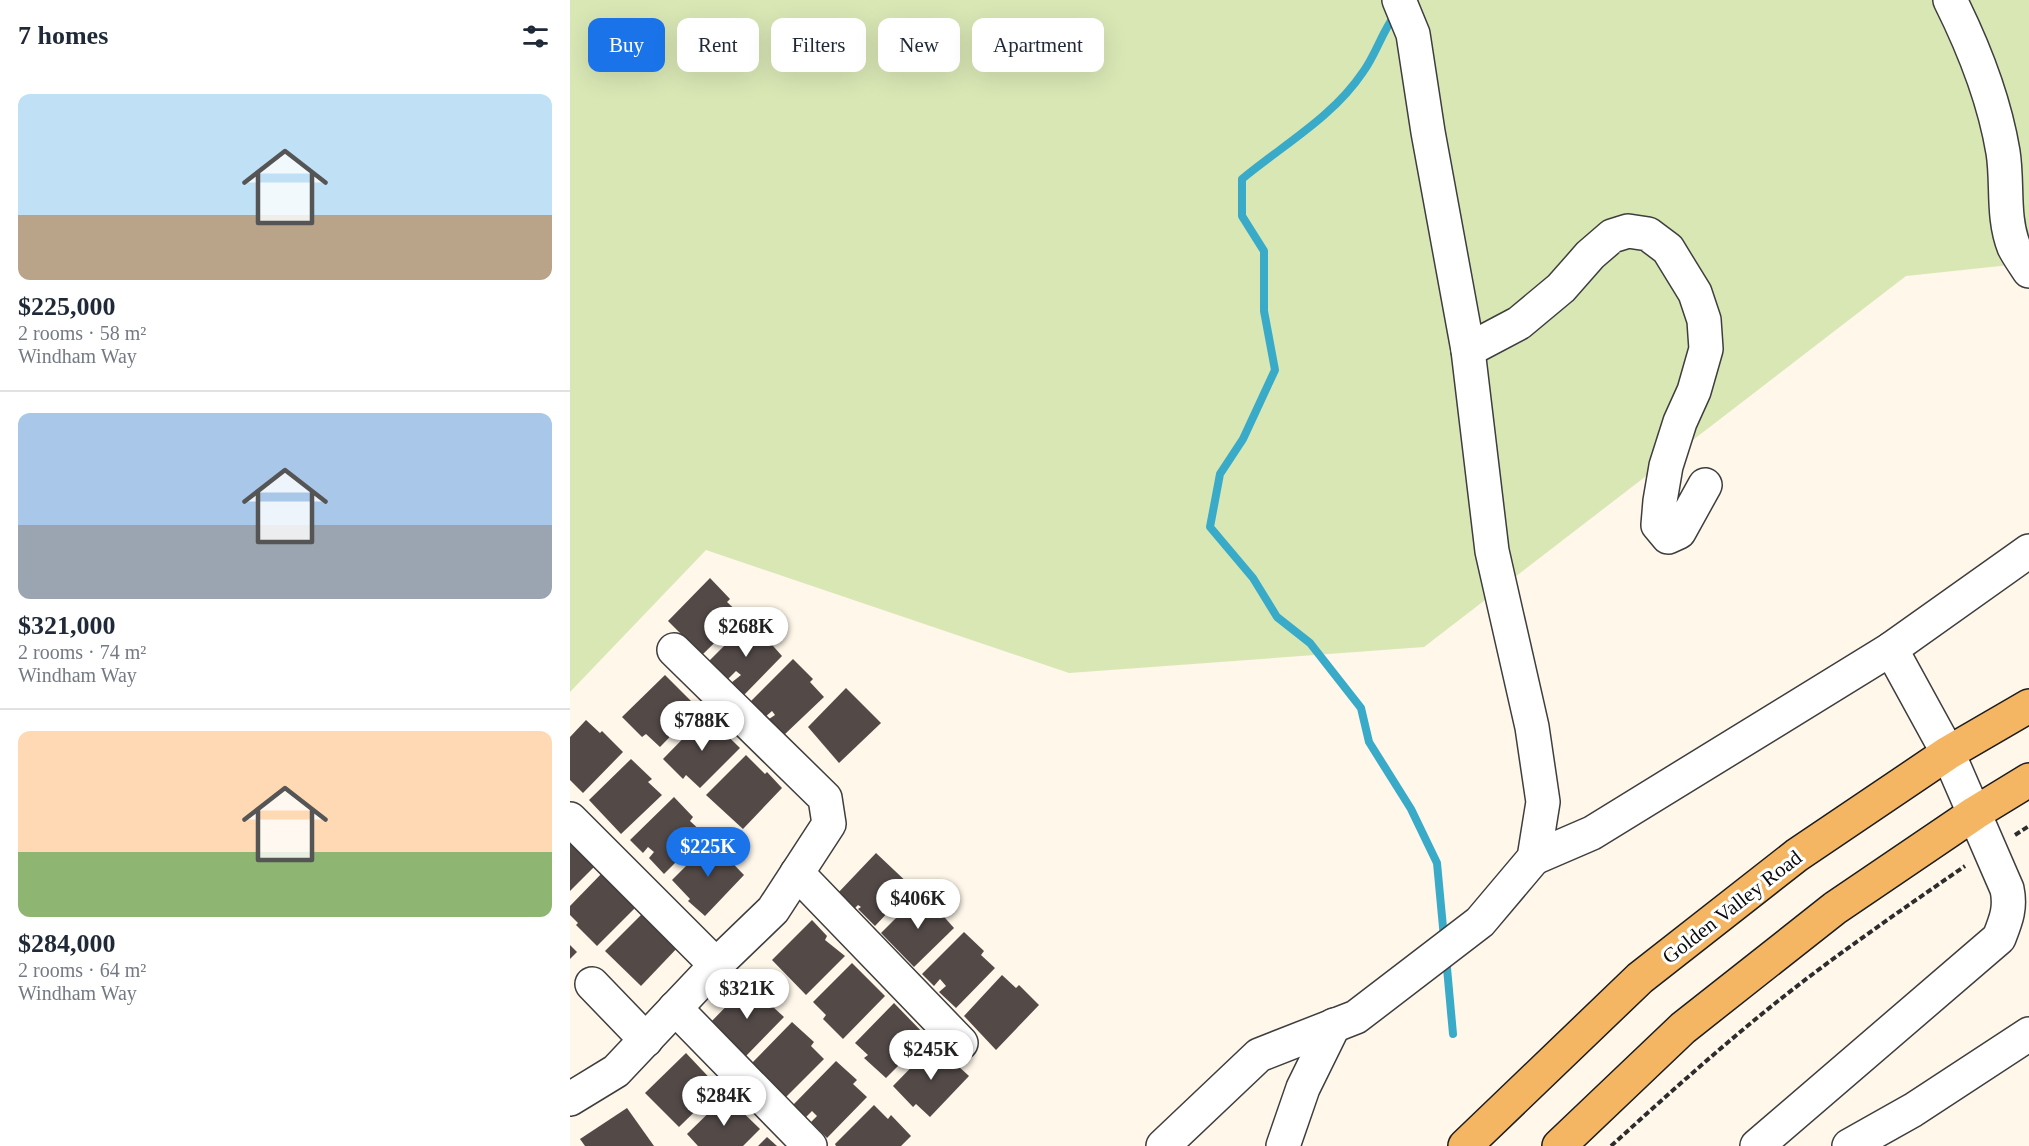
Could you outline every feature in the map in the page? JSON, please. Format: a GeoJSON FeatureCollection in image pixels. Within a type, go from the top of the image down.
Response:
{"type":"FeatureCollection","features":[{"type":"Feature","properties":{"kind":"main road","name":"Golden Valley Road"},"geometry":{"type":"LineString","coordinates":[[1465,1146],[1640,978],[1797,855],[1948,753],[2029,706]]}},
{"type":"Feature","properties":{"kind":"main road"},"geometry":{"type":"LineString","coordinates":[[1559,1146],[1683,1028],[1836,908],[1975,813],[2029,780]]}},
{"type":"Feature","properties":{"kind":"street"},"geometry":{"type":"LineString","coordinates":[[1399,0],[1413,34],[1428,132],[1468,350],[1492,551],[1532,727],[1543,802],[1534,858]]}},
{"type":"Feature","properties":{"kind":"street"},"geometry":{"type":"LineString","coordinates":[[1950,0],[1971,41],[1992,103],[2003,153],[2007,218],[2014,248],[2029,271]]}},
{"type":"Feature","properties":{"kind":"street"},"geometry":{"type":"LineString","coordinates":[[1468,350],[1519,323],[1561,288],[1590,255],[1612,236],[1628,231],[1648,234],[1668,249],[1695,293],[1704,320],[1706,349],[1694,391],[1680,422],[1666,466],[1658,525],[1668,537],[1679,532],[1705,485]]}},
{"type":"Feature","properties":{"kind":"street"},"geometry":{"type":"LineString","coordinates":[[1163,1146],[1259,1055],[1356,1017],[1480,922],[1534,858],[1592,833],[1891,649],[2029,551]]}},
{"type":"Feature","properties":{"kind":"street"},"geometry":{"type":"LineString","coordinates":[[1757,1146],[1999,938],[2009,912],[2010,902],[2007,889],[1975,813],[1948,753],[1891,649]]}},
{"type":"Feature","properties":{"kind":"street"},"geometry":{"type":"LineString","coordinates":[[570,1099],[616,1071],[772,909],[830,824],[825,798],[674,650]]}},
{"type":"Feature","properties":{"kind":"street"},"geometry":{"type":"LineString","coordinates":[[570,819],[716,965]]}},
{"type":"Feature","properties":{"kind":"street"},"geometry":{"type":"LineString","coordinates":[[797,873],[961,1043]]}},
{"type":"Feature","properties":{"kind":"street"},"geometry":{"type":"LineString","coordinates":[[592,984],[646,1040]]}},
{"type":"Feature","properties":{"kind":"street"},"geometry":{"type":"LineString","coordinates":[[675,1008],[810,1146]]}},
{"type":"Feature","properties":{"kind":"street"},"geometry":{"type":"LineString","coordinates":[[1283,1146],[1303,1088],[1334,1025]]}},
{"type":"Feature","properties":{"kind":"street"},"geometry":{"type":"LineString","coordinates":[[1849,1146],[1913,1110],[2029,1034]]}},
{"type":"Feature","properties":{"kind":"path"},"geometry":{"type":"LineString","coordinates":[[1611,1146],[1694,1070],[1774,1004],[1892,916],[1989,850],[2029,826]]}},
{"type":"Feature","properties":{"kind":"green space"},"geometry":{"type":"Polygon","coordinates":[[[570,0],[2029,0],[2029,263],[1906,276],[1424,647],[1069,673],[706,550],[570,692],[570,0]]]}},
{"type":"Feature","properties":{"kind":"building"},"geometry":{"type":"Polygon","coordinates":[[[710,578],[730,599],[727,602],[742,616],[702,655],[668,621],[710,578]]]}},
{"type":"Feature","properties":{"kind":"building"},"geometry":{"type":"Polygon","coordinates":[[[750,620],[782,656],[743,696],[731,683],[741,675],[736,671],[728,679],[709,661],[750,620]]]}},
{"type":"Feature","properties":{"kind":"building"},"geometry":{"type":"Polygon","coordinates":[[[793,659],[813,679],[810,682],[824,697],[784,735],[769,719],[775,715],[772,711],[764,718],[749,703],[793,659]]]}},
{"type":"Feature","properties":{"kind":"building"},"geometry":{"type":"Polygon","coordinates":[[[665,675],[698,708],[660,747],[646,734],[642,737],[622,717],[665,675]]]}},
{"type":"Feature","properties":{"kind":"building"},"geometry":{"type":"Polygon","coordinates":[[[846,688],[881,723],[839,763],[808,727],[846,688]]]}},
{"type":"Feature","properties":{"kind":"building"},"geometry":{"type":"Polygon","coordinates":[[[706,715],[740,748],[700,788],[686,775],[683,779],[663,759],[706,715]]]}},
{"type":"Feature","properties":{"kind":"building"},"geometry":{"type":"Polygon","coordinates":[[[586,720],[600,733],[602,731],[623,752],[583,793],[570,780],[570,737],[586,720]]]}},
{"type":"Feature","properties":{"kind":"building"},"geometry":{"type":"Polygon","coordinates":[[[746,755],[782,788],[743,829],[706,795],[746,755]]]}},
{"type":"Feature","properties":{"kind":"building"},"geometry":{"type":"Polygon","coordinates":[[[631,759],[652,779],[648,782],[662,795],[621,834],[589,800],[631,759]]]}},
{"type":"Feature","properties":{"kind":"building"},"geometry":{"type":"Polygon","coordinates":[[[674,797],[693,817],[690,821],[704,834],[664,874],[649,858],[654,852],[648,847],[643,853],[630,840],[674,797]]]}},
{"type":"Feature","properties":{"kind":"building"},"geometry":{"type":"Polygon","coordinates":[[[570,838],[597,864],[570,891],[570,838]]]}},
{"type":"Feature","properties":{"kind":"building"},"geometry":{"type":"Polygon","coordinates":[[[711,841],[744,875],[705,916],[688,901],[690,899],[672,880],[711,841]]]}},
{"type":"Feature","properties":{"kind":"building"},"geometry":{"type":"Polygon","coordinates":[[[876,853],[912,887],[875,926],[858,909],[861,907],[858,905],[853,910],[837,894],[876,853]]]}},
{"type":"Feature","properties":{"kind":"building"},"geometry":{"type":"Polygon","coordinates":[[[604,871],[638,905],[597,946],[576,925],[578,923],[570,915],[570,906],[604,871]]]}},
{"type":"Feature","properties":{"kind":"building"},"geometry":{"type":"Polygon","coordinates":[[[922,892],[954,928],[914,967],[881,933],[922,892]]]}},
{"type":"Feature","properties":{"kind":"building"},"geometry":{"type":"Polygon","coordinates":[[[644,912],[681,944],[641,986],[605,951],[644,912]]]}},
{"type":"Feature","properties":{"kind":"building"},"geometry":{"type":"Polygon","coordinates":[[[812,920],[827,936],[825,940],[845,956],[806,995],[772,960],[812,920]]]}},
{"type":"Feature","properties":{"kind":"building"},"geometry":{"type":"Polygon","coordinates":[[[964,932],[984,951],[981,955],[995,968],[956,1008],[939,992],[946,986],[940,979],[934,986],[922,974],[964,932]]]}},
{"type":"Feature","properties":{"kind":"building"},"geometry":{"type":"Polygon","coordinates":[[[570,945],[577,952],[570,959],[570,945]]]}},
{"type":"Feature","properties":{"kind":"building"},"geometry":{"type":"Polygon","coordinates":[[[852,963],[885,996],[843,1039],[823,1019],[826,1015],[813,1002],[852,963]]]}},
{"type":"Feature","properties":{"kind":"building"},"geometry":{"type":"Polygon","coordinates":[[[1002,975],[1016,988],[1019,985],[1039,1005],[996,1050],[964,1016],[1002,975]]]}},
{"type":"Feature","properties":{"kind":"building"},"geometry":{"type":"Polygon","coordinates":[[[748,984],[784,1017],[746,1056],[709,1024],[748,984]]]}},
{"type":"Feature","properties":{"kind":"building"},"geometry":{"type":"Polygon","coordinates":[[[894,1003],[927,1037],[886,1078],[864,1058],[868,1055],[855,1043],[894,1003]]]}},
{"type":"Feature","properties":{"kind":"building"},"geometry":{"type":"Polygon","coordinates":[[[792,1022],[814,1042],[811,1046],[824,1059],[785,1098],[752,1063],[792,1022]]]}},
{"type":"Feature","properties":{"kind":"building"},"geometry":{"type":"Polygon","coordinates":[[[934,1044],[969,1076],[930,1117],[916,1104],[913,1107],[893,1086],[934,1044]]]}},
{"type":"Feature","properties":{"kind":"building"},"geometry":{"type":"Polygon","coordinates":[[[686,1053],[719,1088],[679,1127],[645,1093],[686,1053]]]}},
{"type":"Feature","properties":{"kind":"building"},"geometry":{"type":"Polygon","coordinates":[[[836,1061],[857,1080],[853,1084],[867,1097],[827,1138],[811,1122],[817,1116],[812,1111],[805,1118],[793,1105],[836,1061]]]}},
{"type":"Feature","properties":{"kind":"building"},"geometry":{"type":"Polygon","coordinates":[[[726,1096],[760,1129],[743,1146],[698,1146],[687,1134],[726,1096]]]}},
{"type":"Feature","properties":{"kind":"building"},"geometry":{"type":"Polygon","coordinates":[[[874,1105],[888,1119],[891,1115],[911,1136],[901,1146],[836,1146],[835,1144],[874,1105]]]}},
{"type":"Feature","properties":{"kind":"building"},"geometry":{"type":"Polygon","coordinates":[[[627,1108],[654,1146],[585,1146],[580,1139],[627,1108]]]}},
{"type":"Feature","properties":{"kind":"building"},"geometry":{"type":"Polygon","coordinates":[[[767,1137],[777,1146],[758,1146],[767,1137]]]}},
{"type":"Feature","properties":{"kind":"waterway"},"geometry":{"type":"LineString","coordinates":[[1395,15],[1368,65],[1351,88],[1307,130],[1242,179],[1242,216],[1264,251],[1264,311],[1275,370],[1243,439],[1220,474],[1210,527],[1253,578],[1277,617],[1310,643],[1361,708],[1369,742],[1411,809],[1437,863],[1444,938]]}},
{"type":"Feature","properties":{"kind":"waterway"},"geometry":{"type":"LineString","coordinates":[[1446,957],[1453,1034]]}}]}
